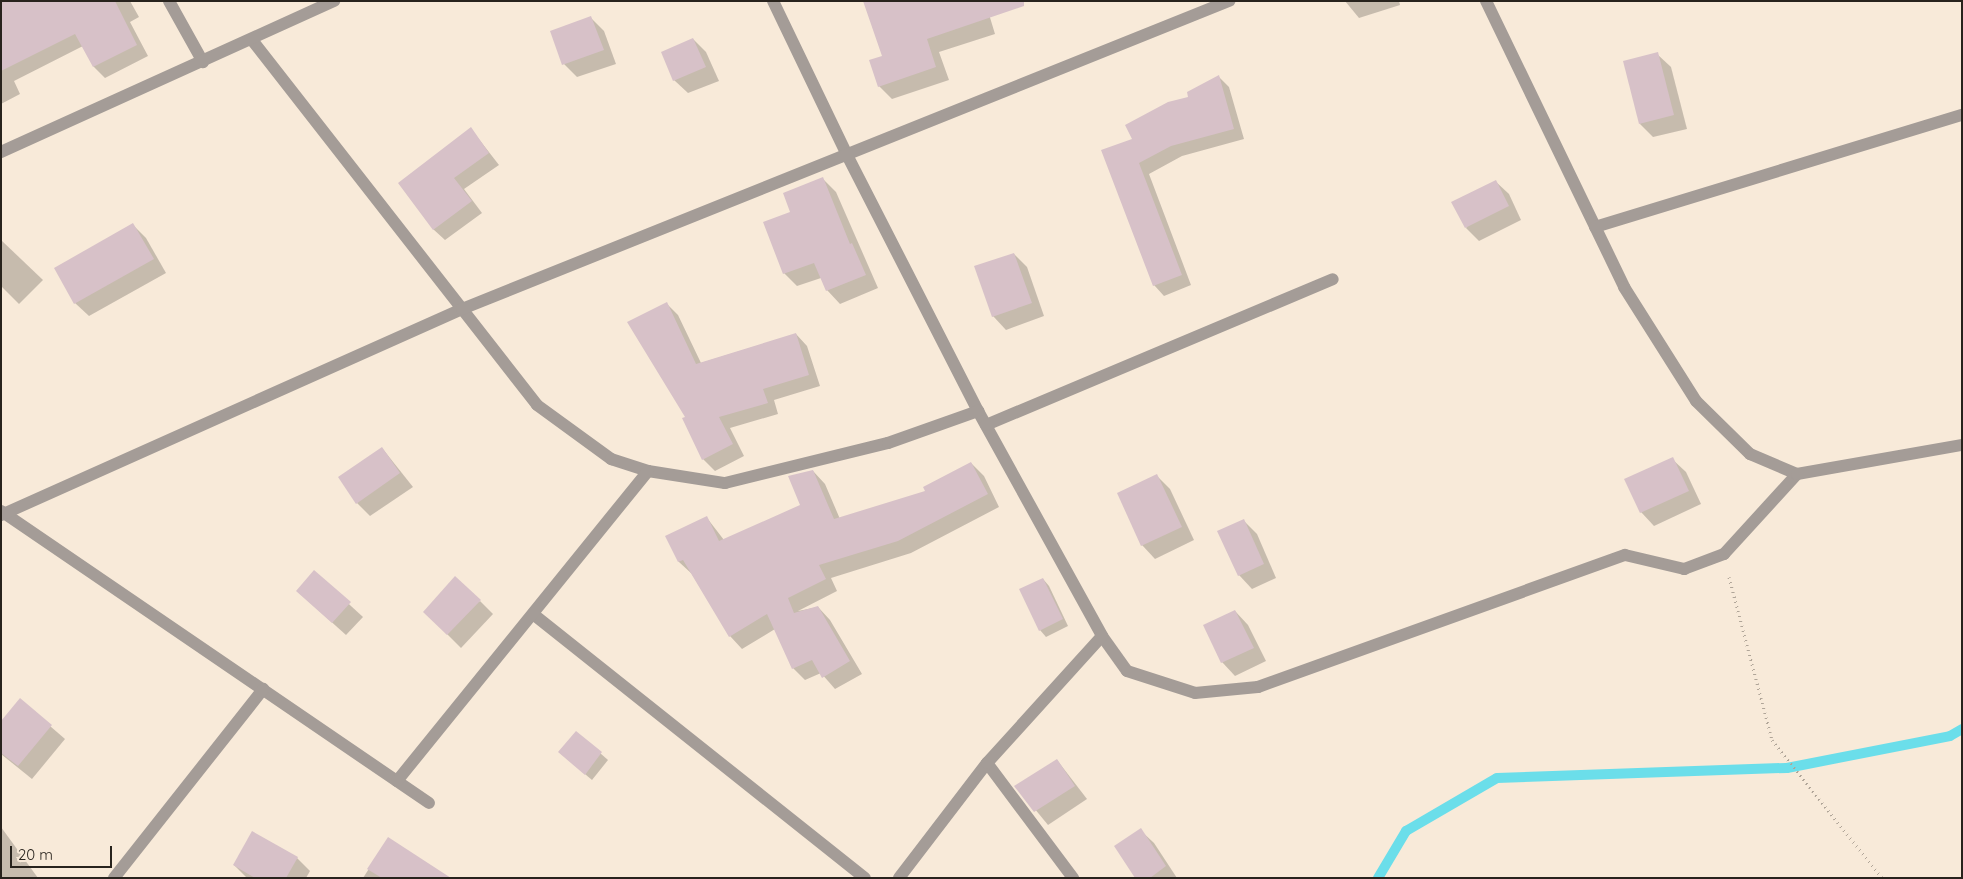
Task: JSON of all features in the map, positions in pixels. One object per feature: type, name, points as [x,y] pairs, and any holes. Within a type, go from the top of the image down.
[{"type":"street","points":[[169,1],[202,62]]},
{"type":"street","points":[[1,152],[252,40],[334,1]]},
{"type":"street","points":[[773,1],[846,153],[978,411],[1102,636],[1127,671],[1195,693],[1258,688],[1625,555],[1684,568],[1724,554],[1797,474]]},
{"type":"street","points":[[2,513],[462,309],[1228,1]]},
{"type":"street","points":[[1486,1],[1624,287],[1696,401],[1750,454],[1797,474],[1962,446]]},
{"type":"street","points":[[252,40],[537,405],[611,459],[648,470],[725,483],[888,443],[978,411]]},
{"type":"street","points":[[1595,227],[1962,115]]},
{"type":"street","points":[[986,425],[1333,279]]},
{"type":"street","points":[[397,782],[648,470]]},
{"type":"street","points":[[2,513],[429,803]]},
{"type":"street","points":[[533,614],[865,878]]},
{"type":"street","points":[[899,878],[987,763],[1102,636]]},
{"type":"street","points":[[114,878],[262,689]]},
{"type":"street","points":[[987,763],[1073,878]]},
{"type":"path","points":[[1724,554],[1772,740],[1882,878]]},
{"type":"building","points":[[1,1],[115,1],[137,45],[93,67],[75,34],[1,71]]},
{"type":"building","points":[[863,1],[1024,1],[1024,6],[927,39],[936,67],[878,87],[869,60],[882,56]]},
{"type":"building","points":[[591,16],[604,50],[562,65],[550,31]]},
{"type":"building","points":[[693,38],[706,67],[673,81],[661,52]]},
{"type":"building","points":[[1658,52],[1674,115],[1639,124],[1623,61]]},
{"type":"building","points":[[1219,75],[1234,129],[1171,146],[1139,163],[1182,275],[1153,286],[1101,150],[1132,139],[1125,125],[1168,102],[1188,97],[1187,92]]},
{"type":"building","points":[[471,127],[489,153],[454,178],[472,201],[433,230],[398,183]]},
{"type":"building","points":[[823,177],[850,244],[852,243],[866,275],[826,291],[814,263],[783,274],[763,222],[790,212],[783,193]]},
{"type":"building","points":[[1496,180],[1509,206],[1465,228],[1451,202]]},
{"type":"building","points":[[133,223],[154,259],[74,304],[54,268]]},
{"type":"building","points":[[1014,253],[1032,303],[992,317],[974,266]]},
{"type":"building","points":[[667,302],[696,364],[796,333],[809,375],[763,389],[768,403],[719,417],[733,444],[702,460],[682,418],[685,417],[627,322]]},
{"type":"building","points":[[382,447],[400,473],[356,504],[338,477]]},
{"type":"building","points":[[1673,457],[1689,491],[1640,513],[1624,479]]},
{"type":"building","points":[[971,462],[988,494],[898,541],[819,565],[826,579],[788,598],[794,613],[818,606],[850,661],[822,678],[812,660],[792,669],[767,614],[729,637],[683,560],[678,562],[665,536],[707,516],[719,541],[800,505],[788,476],[813,470],[834,519],[925,491],[923,487]]},
{"type":"building","points":[[1157,474],[1182,527],[1141,546],[1117,493]]},
{"type":"building","points":[[1244,519],[1264,564],[1238,576],[1217,531]]},
{"type":"building","points":[[314,570],[351,602],[332,623],[296,591]]},
{"type":"building","points":[[455,576],[481,600],[447,635],[423,612]]},
{"type":"building","points":[[1043,578],[1063,619],[1039,631],[1019,589]]},
{"type":"building","points":[[1235,610],[1254,648],[1221,663],[1203,625]]},
{"type":"building","points":[[20,698],[52,725],[18,766],[1,753],[1,721]]},
{"type":"building","points":[[576,731],[602,752],[585,775],[558,752]]},
{"type":"building","points":[[1057,759],[1075,786],[1034,812],[1014,786]]},
{"type":"building","points":[[1141,828],[1166,866],[1150,878],[1135,878],[1114,846]]},
{"type":"building","points":[[252,831],[298,857],[286,878],[255,878],[233,865]]},
{"type":"building","points":[[388,837],[451,878],[382,878],[367,869]]},
{"type":"waterway","points":[[1378,878],[1406,831],[1497,778],[1787,768],[1950,736],[1962,729]]}]
